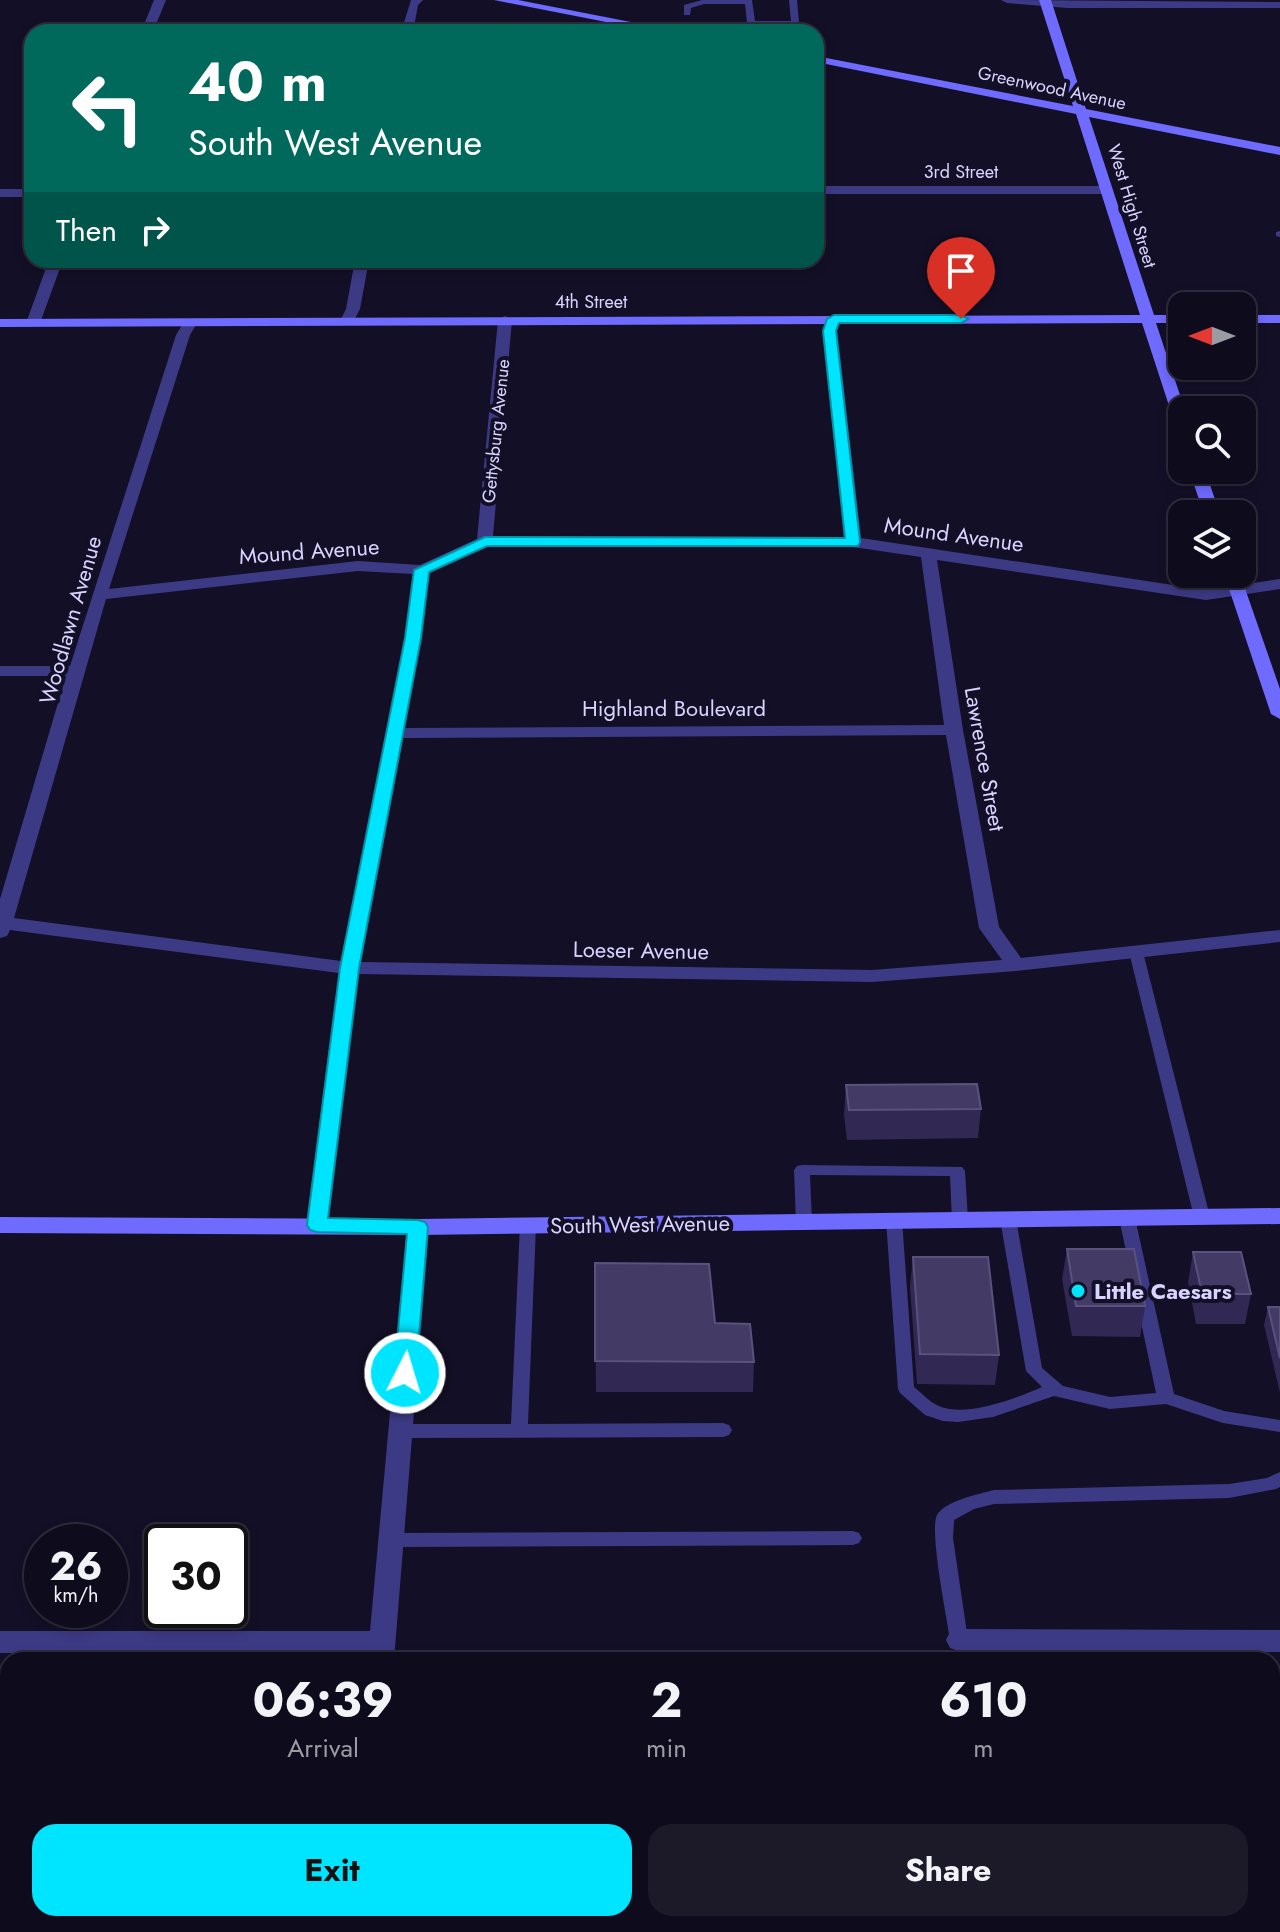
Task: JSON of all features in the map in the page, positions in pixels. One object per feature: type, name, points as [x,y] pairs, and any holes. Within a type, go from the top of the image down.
[{"type":"street","points":[[150,24],[160,0]]},
{"type":"street","points":[[409,24],[413,4],[417,0]]},
{"type":"street","points":[[1007,0],[1280,5]]},
{"type":"street","points":[[507,1],[610,24]]},
{"type":"street","name":"West High Street","points":[[1045,2],[1172,396]]},
{"type":"street","name":"Greenwood Avenue","points":[[824,61],[1280,151]]},
{"type":"street","name":"3rd Street","points":[[824,190],[1106,190]]},
{"type":"street","points":[[0,193],[24,193]]},
{"type":"street","points":[[33,323],[53,268]]},
{"type":"street","points":[[347,321],[353,309],[361,268]]},
{"type":"street","points":[[834,319],[830,331],[853,542]]},
{"type":"street","name":"4th Street","points":[[0,323],[1168,319]]},
{"type":"street","points":[[1256,319],[1280,319]]},
{"type":"street","name":"Gettysburg Avenue","points":[[485,541],[505,320]]},
{"type":"street","name":"Woodlawn Avenue","points":[[1,928],[99,595],[183,335],[190,323]]},
{"type":"street","name":"Mound Avenue","points":[[99,595],[358,566],[422,570],[485,541],[853,542],[1206,595],[1220,588]]},
{"type":"street","name":"Lawrence Street","points":[[928,551],[954,730],[989,928],[1016,965]]},
{"type":"street","points":[[317,1225],[350,968],[413,638],[422,570]]},
{"type":"street","name":"Mound Avenue","points":[[1256,582],[1280,584]]},
{"type":"street","points":[[1236,588],[1280,714]]},
{"type":"street","points":[[0,671],[78,671]]},
{"type":"street","name":"Highland Boulevard","points":[[393,733],[954,730]]},
{"type":"street","name":"Loeser Avenue","points":[[1,928],[350,968],[858,976],[1016,965],[1280,936]]},
{"type":"street","name":"South West Avenue","points":[[0,1225],[418,1227],[1280,1216]]},
{"type":"street","points":[[0,1642],[382,1651],[418,1227]]},
{"type":"street","points":[[959,1640],[1280,1641]]},
{"type":"lane","points":[[786,24],[795,23],[793,0]]},
{"type":"lane","points":[[687,13],[687,7],[696,3],[751,1],[751,24]]},
{"type":"lane","points":[[1136,952],[1202,1217]]},
{"type":"lane","points":[[804,1222],[802,1170],[957,1171],[960,1220]]},
{"type":"lane","points":[[1127,1218],[1166,1398]]},
{"type":"lane","points":[[1008,1219],[1034,1371],[1055,1389],[1110,1403],[1166,1398],[1223,1417],[1280,1426]]},
{"type":"lane","points":[[894,1220],[906,1389],[933,1412],[974,1415],[1019,1404],[1055,1389]]},
{"type":"lane","points":[[519,1431],[528,1225]]},
{"type":"lane","points":[[400,1431],[723,1430]]},
{"type":"lane","points":[[959,1640],[944,1538],[945,1517],[969,1503],[994,1497],[1229,1491],[1270,1484],[1280,1479]]},
{"type":"lane","points":[[391,1540],[853,1538]]},
{"type":"building","points":[[977,1084],[981,1109],[849,1110],[846,1085]]},
{"type":"building","points":[[1067,1249],[1134,1249],[1145,1306],[1076,1306]]},
{"type":"building","points":[[1193,1252],[1241,1252],[1251,1294],[1202,1294]]},
{"type":"building","points":[[913,1257],[988,1257],[999,1355],[920,1354]]},
{"type":"building","points":[[595,1263],[709,1264],[715,1323],[750,1324],[754,1362],[595,1361]]},
{"type":"building","points":[[1268,1307],[1280,1307],[1280,1358]]},
{"type":"place","name":"Little Caesars","points":[[1078,1291]]},
{"type":"route","points":[[405,1373],[418,1227],[317,1225],[350,968],[413,638],[422,570],[485,541],[853,542],[830,331],[834,319],[961,319]]}]
